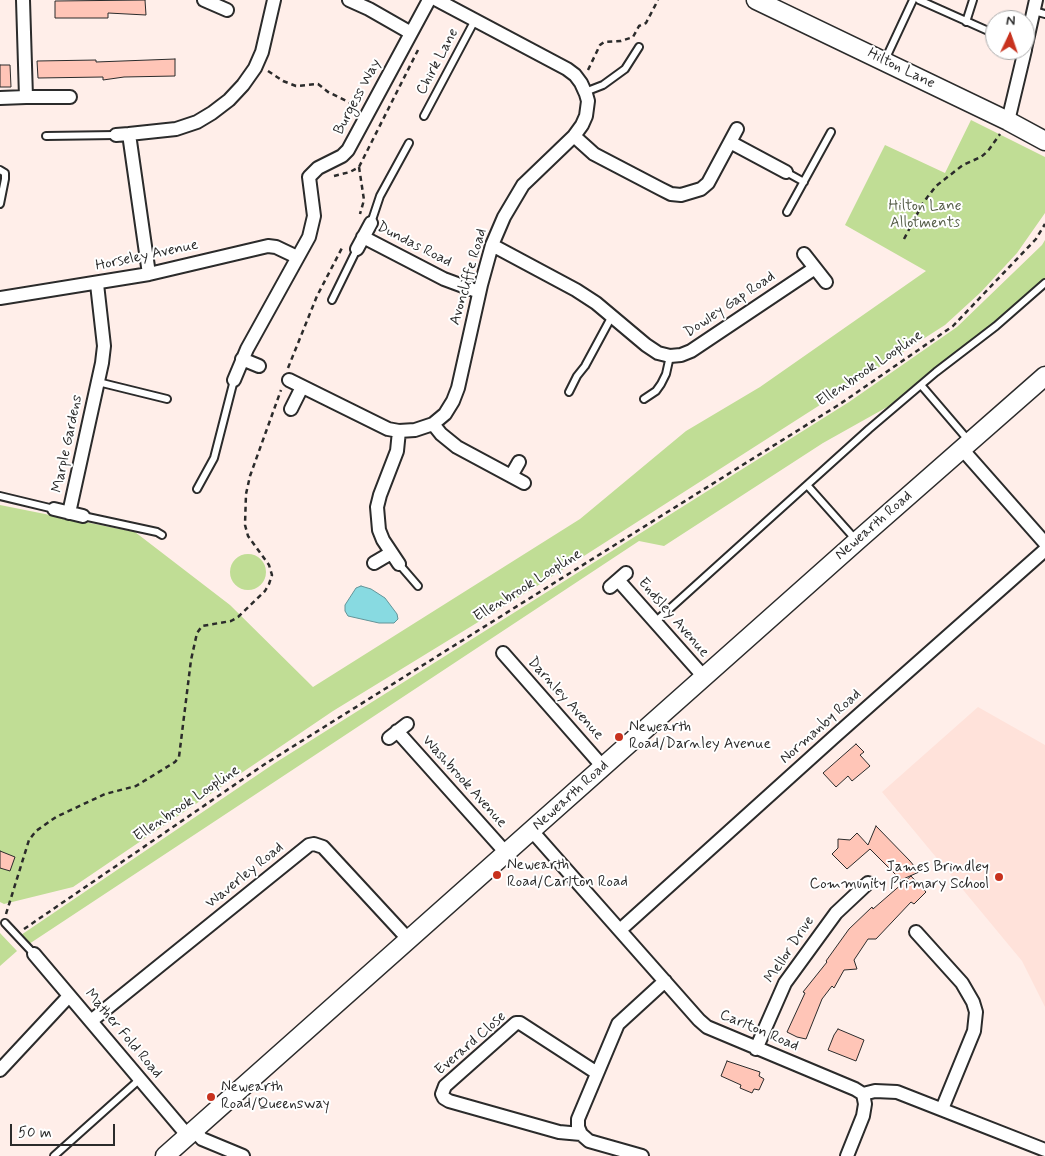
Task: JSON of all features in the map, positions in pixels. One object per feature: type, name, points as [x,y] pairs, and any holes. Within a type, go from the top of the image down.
[{"type":"main road","name":"Hilton Lane","points":[[756,0],[1008,121],[1045,141]]},
{"type":"main road","name":"Newearth Road","points":[[165,1156],[1045,376]]},
{"type":"street","points":[[23,0],[26,97]]},
{"type":"street","points":[[204,0],[227,10]]},
{"type":"street","points":[[149,274],[123,134],[176,129],[197,122],[229,100],[243,86],[255,68],[264,43],[274,0]]},
{"type":"street","points":[[349,0],[411,33]]},
{"type":"street","name":"Burgess Way","points":[[234,380],[242,359],[309,237],[314,216],[309,177],[318,168],[342,156],[348,150],[429,0]]},
{"type":"street","points":[[437,0],[567,69],[575,75],[583,88]]},
{"type":"street","points":[[1008,121],[1022,60]]},
{"type":"street","name":"Avoncliffe Road","points":[[433,424],[445,414],[458,388],[479,292],[492,245],[504,217],[523,185],[574,136],[582,125],[586,116],[588,101],[583,88]]},
{"type":"street","points":[[0,98],[70,97]]},
{"type":"street","points":[[574,136],[594,154],[661,189],[681,195],[701,189],[708,183],[737,129]]},
{"type":"street","points":[[730,142],[786,172]]},
{"type":"street","name":"Dundas Road","points":[[357,249],[371,222]]},
{"type":"street","name":"Dundas Road","points":[[363,237],[444,279],[479,292]]},
{"type":"street","points":[[492,245],[576,290],[612,316],[646,345],[658,353],[670,356]]},
{"type":"street","name":"Horseley Avenue","points":[[0,298],[97,284],[149,274],[268,246],[276,247],[297,257]]},
{"type":"street","points":[[804,254],[826,282]]},
{"type":"street","name":"Dowley Gap Road","points":[[670,356],[681,355],[691,351],[815,268]]},
{"type":"street","name":"Marple Gardens","points":[[69,513],[98,382],[104,346],[97,284]]},
{"type":"street","points":[[242,359],[259,366]]},
{"type":"street","points":[[286,379],[380,426],[399,431],[415,430],[433,424],[449,441],[524,483]]},
{"type":"street","points":[[291,409],[302,387]]},
{"type":"street","points":[[399,431],[397,451],[377,507],[379,530],[399,564]]},
{"type":"street","points":[[966,445],[1045,543]]},
{"type":"street","points":[[511,476],[519,462]]},
{"type":"street","name":"Marple Gardens","points":[[54,509],[83,516]]},
{"type":"street","name":"Normanby Road","points":[[620,930],[797,769],[1045,550]]},
{"type":"street","points":[[374,564],[391,553]]},
{"type":"street","name":"Endsley Avenue","points":[[618,580],[704,677]]},
{"type":"street","name":"Darnley Avenue","points":[[503,653],[603,767]]},
{"type":"street","name":"Washbrook Avenue","points":[[398,731],[507,854]]},
{"type":"street","name":"Carlton Road","points":[[532,831],[707,1027],[832,1079],[863,1094]]},
{"type":"street","name":"Waverley Road","points":[[91,1021],[309,846],[314,844],[323,847],[408,940]]},
{"type":"street","name":"Mellor Drive","points":[[756,1048],[784,983],[836,912],[868,883]]},
{"type":"street","points":[[916,932],[922,948],[962,983],[973,1002],[976,1012],[974,1031],[942,1109]]},
{"type":"street","name":"Mather Fold Road","points":[[34,954],[140,1079],[191,1133],[243,1156]]},
{"type":"street","points":[[581,1134],[578,1127],[578,1119],[618,1024],[665,981]]},
{"type":"street","points":[[0,1070],[69,996]]},
{"type":"street","name":"Everard Close","points":[[598,1073],[520,1023],[516,1023],[442,1090],[442,1094],[449,1101],[559,1132],[581,1134],[589,1140],[642,1156]]},
{"type":"street","points":[[847,1156],[863,1116],[865,1104],[863,1094],[875,1091],[897,1092],[1045,1150]]},
{"type":"lane","points":[[884,61],[914,0]]},
{"type":"lane","points":[[919,0],[985,30]]},
{"type":"lane","points":[[966,22],[974,0]]},
{"type":"lane","name":"Chirk Lane","points":[[424,116],[475,20]]},
{"type":"lane","points":[[583,88],[603,85],[625,69],[639,47]]},
{"type":"lane","points":[[787,212],[831,132]]},
{"type":"lane","points":[[46,136],[123,134]]},
{"type":"lane","points":[[371,222],[380,196],[409,143]]},
{"type":"lane","points":[[0,170],[5,173],[0,204]]},
{"type":"lane","points":[[786,172],[804,182]]},
{"type":"lane","name":"Dundas Road","points":[[332,300],[357,249]]},
{"type":"lane","points":[[655,622],[869,429],[920,385],[996,326],[1045,283]]},
{"type":"lane","points":[[569,392],[612,316]]},
{"type":"lane","points":[[644,399],[656,391],[661,384],[666,374],[670,356]]},
{"type":"lane","name":"Burgess Way","points":[[197,489],[214,458],[234,380]]},
{"type":"lane","name":"Marple Gardens","points":[[98,382],[168,399]]},
{"type":"lane","points":[[920,385],[966,445]]},
{"type":"lane","points":[[807,485],[857,541]]},
{"type":"lane","name":"Marple Gardens","points":[[0,496],[54,509]]},
{"type":"lane","name":"Marple Gardens","points":[[83,516],[157,532],[162,535]]},
{"type":"lane","points":[[399,564],[418,586]]},
{"type":"lane","points":[[5,923],[34,954]]},
{"type":"lane","points":[[54,1156],[140,1079]]},
{"type":"path","points":[[583,88],[600,45],[604,42],[621,41],[633,37],[639,26],[646,23],[658,0]]},
{"type":"path","points":[[357,221],[364,206],[359,167],[420,46]]},
{"type":"path","points":[[255,68],[269,71],[296,86],[318,84],[328,92],[368,112]]},
{"type":"path","points":[[904,239],[923,202],[936,186],[949,174],[981,157],[988,151],[1008,121]]},
{"type":"path","name":"Ellenbrook Loopline","points":[[16,935],[265,764],[840,404],[953,326],[1036,239],[1045,224]]},
{"type":"path","points":[[5,923],[6,913],[29,840],[36,831],[56,817],[104,794],[136,786],[180,757],[190,660],[197,632],[202,626],[230,621],[238,616],[270,584],[272,575],[270,565],[248,536],[245,524],[246,494],[250,476],[317,296],[343,246]]},
{"type":"shaded area","name":"James Brindley Community Primary School","points":[[978,707],[1045,745],[1045,1007],[1022,961],[882,792]]},
{"type":"green space","name":"Hilton Lane Allotments","points":[[971,120],[1045,157],[1045,213],[1017,253],[981,292],[945,325],[537,586],[333,711],[73,887],[4,904],[0,902],[0,505],[135,532],[230,605],[313,687],[580,519],[686,431],[760,387],[926,271],[845,225],[885,145],[945,173]]},
{"type":"green space","points":[[1045,240],[1045,280],[986,331],[889,406],[823,443],[664,546],[639,541],[29,944],[21,935],[275,763],[849,402],[957,327]]},
{"type":"green space","points":[[248,554],[255,555],[261,559],[265,565],[265,579],[261,585],[255,589],[248,590],[241,589],[235,585],[231,579],[230,572],[231,565],[235,559],[241,555]]},
{"type":"green space","points":[[0,933],[17,951],[0,966]]},
{"type":"water","points":[[361,586],[371,589],[385,598],[397,614],[398,619],[394,623],[379,623],[348,616],[345,611],[345,605],[356,588]]},
{"type":"building","points":[[145,0],[146,15],[108,13],[108,18],[55,18],[55,1]]},
{"type":"building","points":[[175,59],[175,76],[124,77],[103,80],[103,77],[38,78],[37,61],[96,60],[96,62]]},
{"type":"building","points":[[0,65],[10,65],[11,87],[0,87]]},
{"type":"building","points":[[856,744],[864,752],[860,755],[870,766],[852,781],[848,776],[836,787],[823,773]]},
{"type":"building","points":[[876,826],[919,872],[901,880],[870,849],[847,869],[832,854],[838,848],[838,839],[850,840],[857,833],[868,845]]},
{"type":"building","points":[[0,851],[15,857],[10,871],[0,868]]},
{"type":"building","points":[[911,876],[926,892],[914,904],[911,902],[876,939],[868,939],[854,960],[857,969],[844,970],[834,988],[832,986],[822,999],[806,1039],[787,1032],[805,993],[803,992],[827,962],[849,929],[872,907],[873,909]]},
{"type":"building","points":[[838,1029],[864,1040],[856,1061],[828,1050]]},
{"type":"building","points":[[727,1061],[760,1072],[759,1076],[764,1079],[759,1090],[754,1089],[752,1093],[740,1088],[741,1085],[721,1076]]},
{"type":"place","name":"Newearth Road/Darnley Avenue","points":[[619,737]]},
{"type":"place","name":"Newearth Road/Carlton Road","points":[[497,875]]},
{"type":"place","name":"James Brindley Community Primary School","points":[[999,877]]},
{"type":"place","name":"Newearth Road/Queensway","points":[[211,1097]]}]
